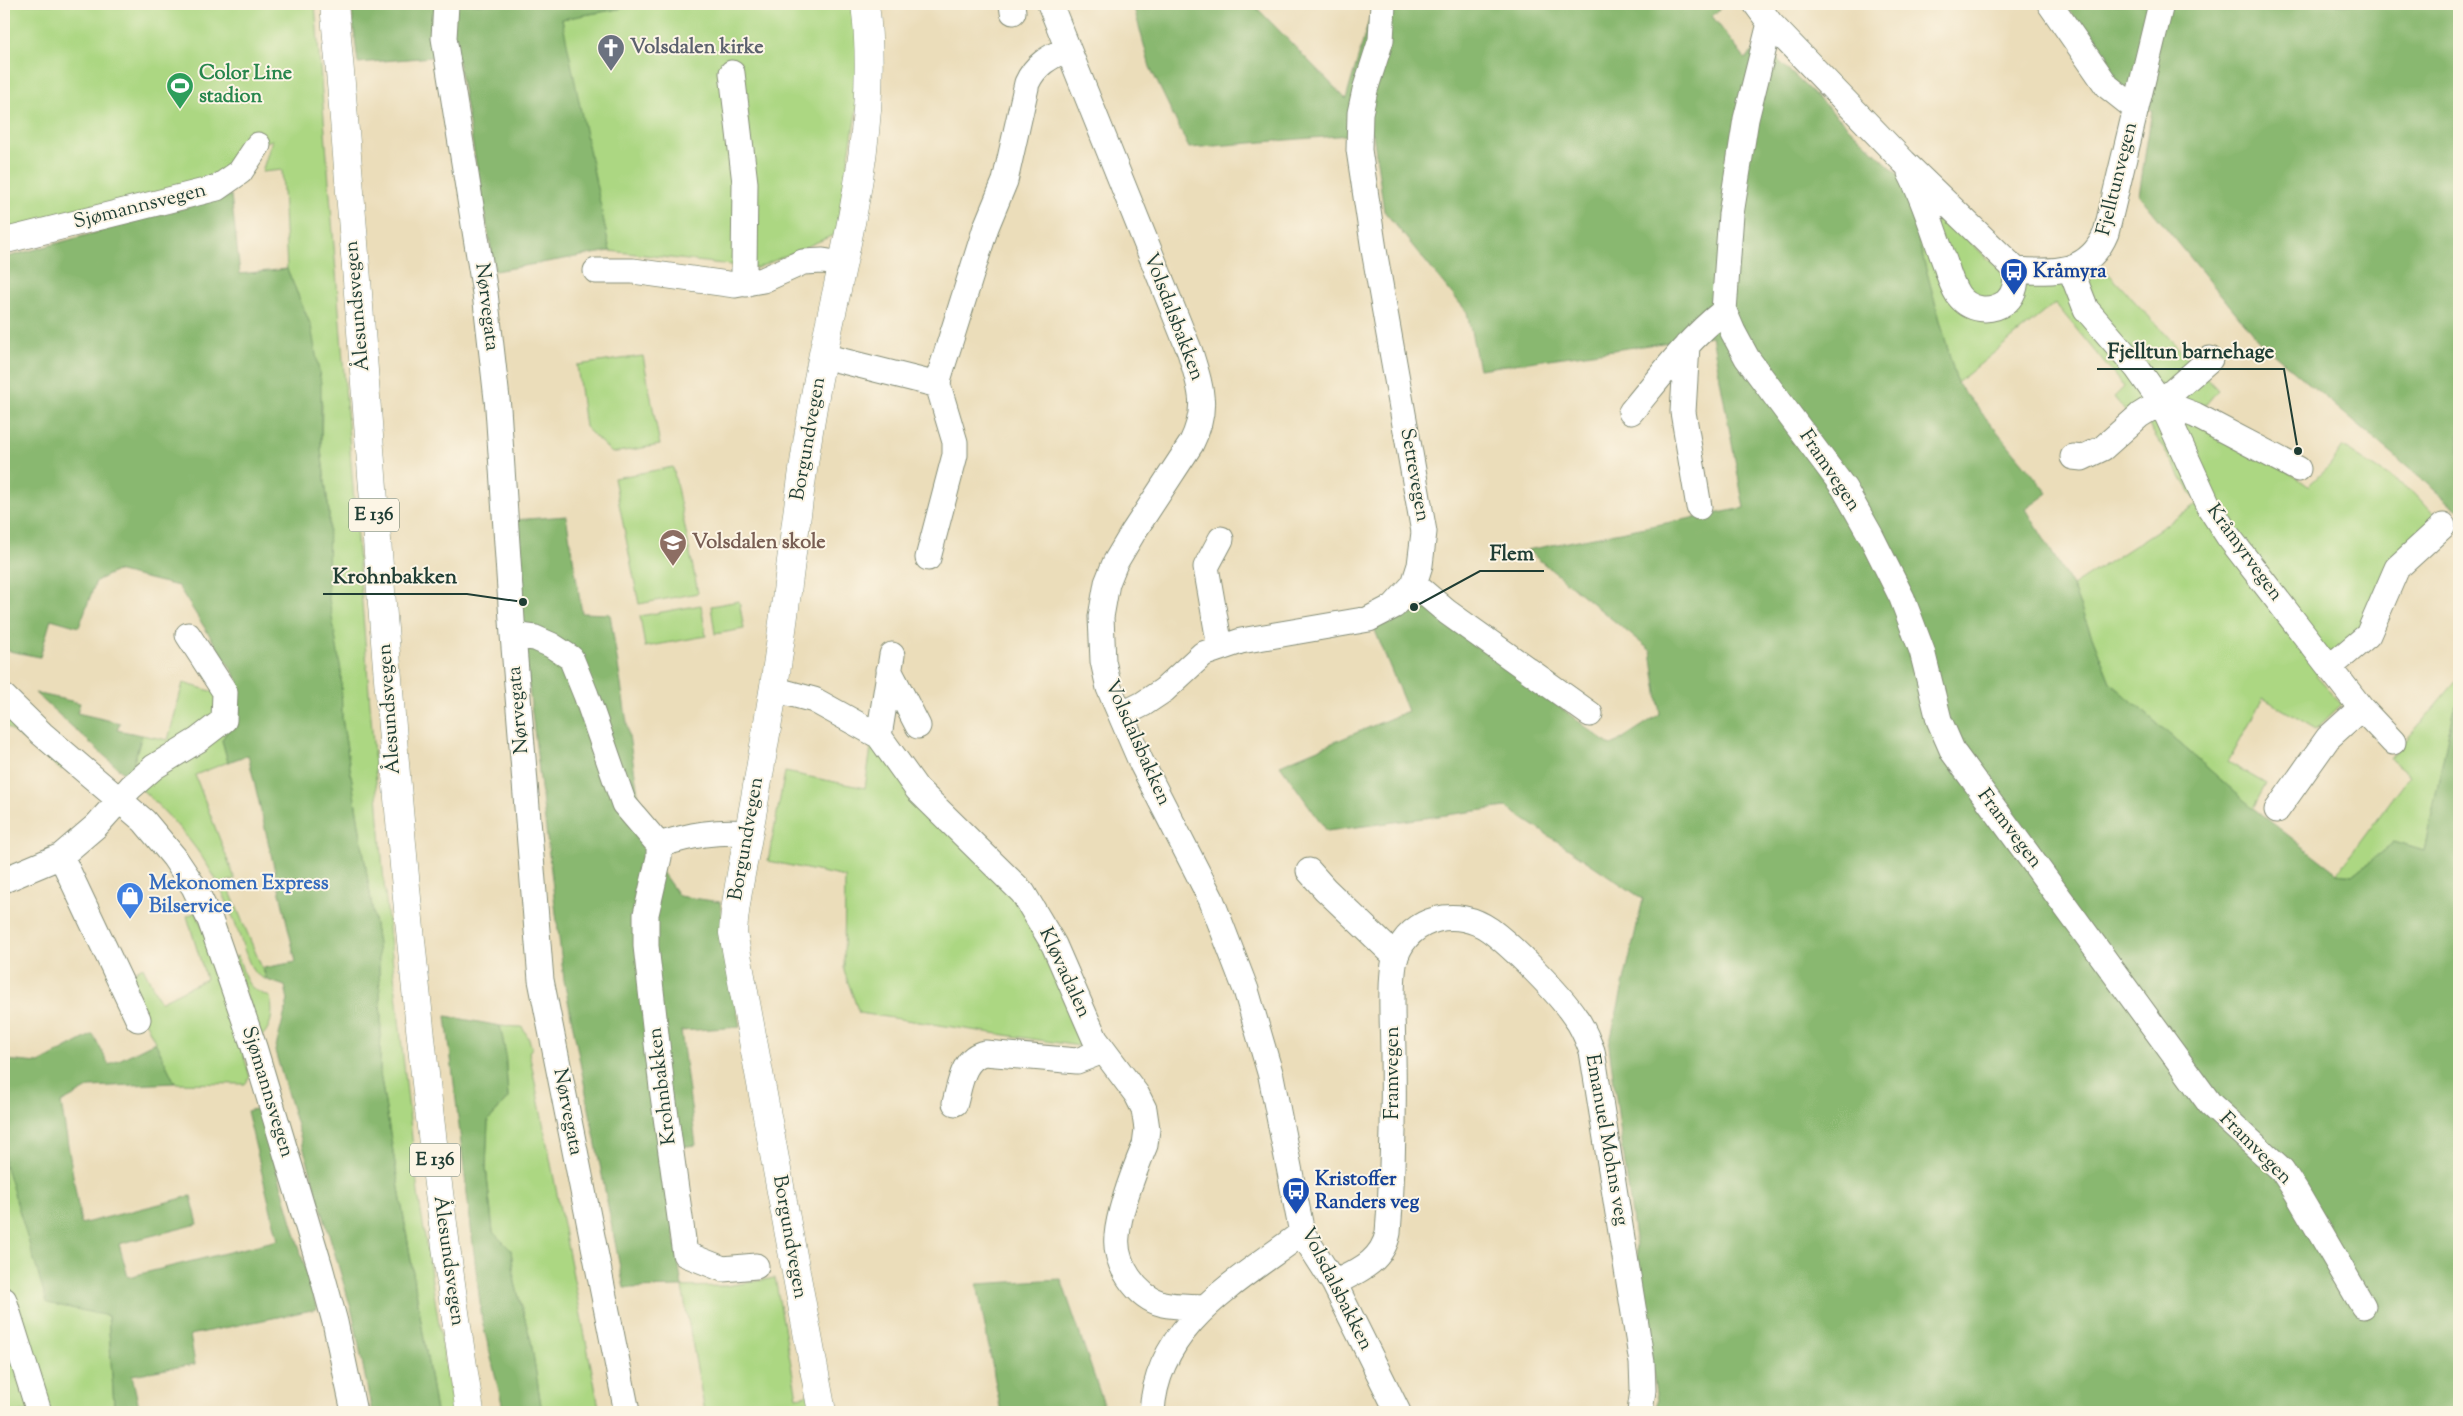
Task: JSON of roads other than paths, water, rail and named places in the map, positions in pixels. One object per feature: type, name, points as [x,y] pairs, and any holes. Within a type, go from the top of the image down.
[{"type":"main road","name":"Ålesundsvegen","points":[[334,4],[408,925],[437,1177],[470,1412]]},
{"type":"main road","name":"Borgundvegen","points":[[822,1412],[733,933],[736,892],[749,833],[774,688],[796,513],[823,356],[862,158],[868,110],[870,48],[865,4]]},
{"type":"main road","name":"E 136","points":[[453,1294],[473,1320],[488,1412]]},
{"type":"street","name":"Nørvegata","points":[[446,4],[444,38],[486,293],[497,399],[513,635],[541,980],[627,1412]]},
{"type":"street","name":"Volsdalsbakken","points":[[1050,4],[1188,347],[1203,400],[1198,429],[1191,444],[1134,531],[1115,563],[1107,583],[1101,617],[1101,641],[1109,688],[1141,762],[1211,899],[1246,990],[1271,1076],[1302,1233],[1334,1283],[1398,1412]]},
{"type":"street","name":"Setrevegen","points":[[1121,715],[1143,704],[1164,690],[1203,654],[1241,641],[1369,619],[1394,606],[1414,584],[1420,565],[1424,532],[1374,250],[1359,150],[1360,113],[1365,90],[1381,40],[1383,4]]},
{"type":"street","name":"Fjelltunvegen","points":[[2050,4],[2107,86],[2136,109]]},
{"type":"street","name":"Fjelltunvegen","points":[[2016,270],[2049,272],[2070,268],[2091,258],[2099,249],[2106,233],[2160,4]]},
{"type":"street","points":[[1763,13],[1904,162],[2016,270],[2016,286],[2005,302],[1992,308],[1983,309],[1968,304],[1958,295],[1914,180],[1904,162]]},
{"type":"street","name":"Framvegen","points":[[1763,13],[1731,214],[1724,311],[1733,332],[1747,358],[1844,488],[1871,536],[1906,607],[1922,651],[1939,720],[1953,752],[2206,1098],[2241,1135],[2282,1170],[2363,1306]]},
{"type":"street","points":[[928,558],[955,454],[954,442],[938,385],[947,348],[966,298],[984,235],[1011,160],[1027,83],[1034,69],[1049,58],[1067,49]]},
{"type":"street","points":[[732,73],[744,166],[744,270],[746,284]]},
{"type":"street","name":"Sjømannsvegen","points":[[4,241],[217,188],[240,172],[258,145]]},
{"type":"street","points":[[596,271],[633,271],[735,285],[763,280],[802,262],[823,261],[842,264]]},
{"type":"street","name":"Kråmyrvegen","points":[[2070,268],[2086,309],[2137,368],[2161,402],[2208,505],[2228,536],[2361,708],[2393,742]]},
{"type":"street","points":[[1631,412],[1687,345],[1708,323],[1724,311]]},
{"type":"street","points":[[1687,345],[1683,412],[1699,507]]},
{"type":"street","points":[[823,356],[938,385]]},
{"type":"street","points":[[2072,457],[2082,458],[2103,448],[2140,415],[2161,402],[2210,359]]},
{"type":"street","points":[[2161,402],[2194,414],[2298,469]]},
{"type":"street","points":[[2330,667],[2368,635],[2397,568],[2443,526]]},
{"type":"street","points":[[1220,647],[1206,567],[1221,539]]},
{"type":"street","points":[[1414,584],[1447,612],[1590,714]]},
{"type":"street","points":[[4,880],[61,856],[96,826],[121,801],[131,787],[154,767],[198,740],[224,720],[225,692],[188,635]]},
{"type":"street","points":[[513,635],[535,638],[551,645],[571,658],[624,804],[659,845],[704,833],[725,831],[749,833]]},
{"type":"street","points":[[879,736],[890,663],[918,726]]},
{"type":"street","name":"Kløvadalen","points":[[774,688],[814,700],[879,736],[918,789],[1023,894],[1054,945],[1095,1039],[1137,1095],[1144,1109],[1147,1129],[1145,1144],[1126,1200],[1117,1236],[1120,1259],[1137,1289],[1150,1299],[1162,1304],[1204,1307]]},
{"type":"street","name":"Sjømannsvegen","points":[[4,697],[42,734],[144,821],[174,857],[194,887],[210,920],[254,1047],[320,1267],[335,1322],[354,1412]]},
{"type":"street","points":[[2277,810],[2328,738],[2361,708]]},
{"type":"street","name":"Krohnbakken","points":[[659,845],[659,857],[646,914],[646,946],[662,1088],[685,1254],[723,1269],[756,1266]]},
{"type":"street","points":[[61,856],[138,1019]]},
{"type":"street","points":[[1309,871],[1325,889],[1396,957]]},
{"type":"street","name":"Emanuel Mohns veg","points":[[1396,957],[1412,933],[1421,925],[1448,917],[1463,917],[1474,920],[1492,932],[1530,968],[1570,1011],[1585,1035],[1596,1066],[1641,1355],[1643,1390],[1640,1412]]},
{"type":"street","name":"Framvegen","points":[[1334,1283],[1374,1260],[1386,1243],[1388,1233],[1394,1124],[1393,996],[1396,957]]},
{"type":"street","points":[[955,1103],[968,1065],[978,1054],[1077,1061],[1103,1051]]},
{"type":"street","points":[[1152,1412],[1160,1372],[1177,1337],[1204,1307],[1302,1233]]},
{"type":"street","points":[[4,1300],[39,1412]]},
{"type":"place","name":"Volsdalen kirke","points":[[611,72]]},
{"type":"place","name":"Color Line stadion","points":[[180,110]]},
{"type":"place","name":"Kråmyra","points":[[2014,296]]},
{"type":"place","name":"Fjelltun barnehage","points":[[2298,451]]},
{"type":"place","name":"Volsdalen skole","points":[[673,567]]},
{"type":"place","name":"Krohnbakken","points":[[523,602]]},
{"type":"place","name":"Flem","points":[[1414,607]]},
{"type":"place","name":"Mekonomen Express Bilservice","points":[[130,920]]},
{"type":"place","name":"Kristoffer Randers veg","points":[[1296,1215]]}]
